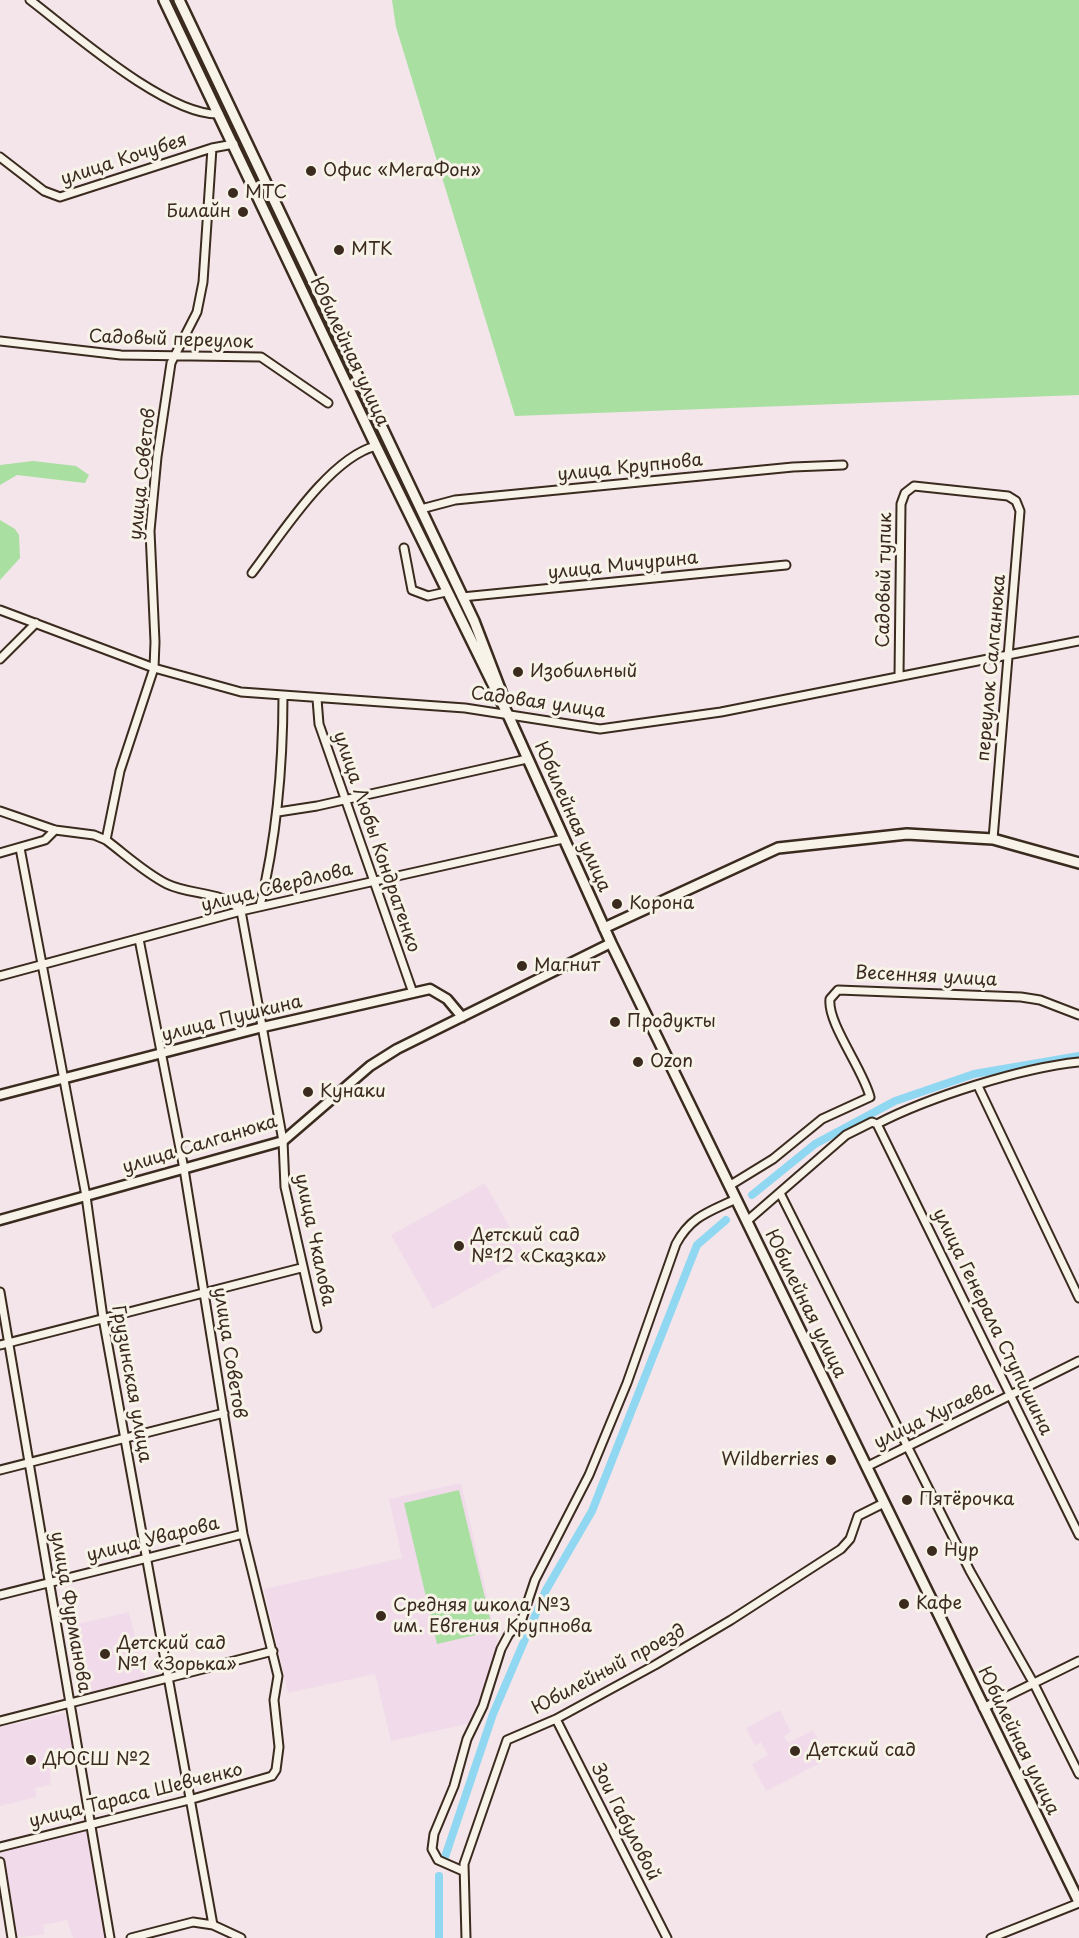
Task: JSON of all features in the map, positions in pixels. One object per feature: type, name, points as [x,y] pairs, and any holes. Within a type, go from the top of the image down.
[{"type":"main road","name":"Юбилейная улица","points":[[164,0],[375,446],[509,717]]},
{"type":"main road","name":"Юбилейная улица","points":[[179,0],[462,597],[527,759],[611,943],[1079,1903]]},
{"type":"main road","points":[[604,928],[778,848],[907,834],[993,839],[1079,863]]},
{"type":"street","points":[[30,0],[153,89],[191,110],[219,114]]},
{"type":"street","points":[[234,144],[245,140]]},
{"type":"street","name":"улица Кочубея","points":[[0,157],[44,192],[60,197],[212,148],[234,144]]},
{"type":"street","name":"улица Советов","points":[[106,840],[120,771],[154,668],[150,531],[157,456],[174,355],[197,312],[203,282],[212,148]]},
{"type":"street","name":"Садовый переулок","points":[[0,341],[121,355],[261,357],[328,403]]},
{"type":"street","points":[[330,350],[342,344]]},
{"type":"street","points":[[252,573],[338,466],[363,449],[375,446]]},
{"type":"street","name":"улица Крупнова","points":[[421,509],[455,501],[843,465]]},
{"type":"street","name":"Садовый тупик","points":[[899,676],[901,504],[904,493],[914,486],[1008,496],[1016,501]]},
{"type":"street","name":"переулок Салганюка","points":[[993,839],[1020,512],[1016,501]]},
{"type":"street","points":[[404,548],[412,590],[428,596],[446,592]]},
{"type":"street","name":"улица Мичурина","points":[[462,597],[786,565]]},
{"type":"street","name":"Садовая улица","points":[[0,610],[154,668],[241,692],[465,708],[509,717],[600,729],[721,712],[1079,641]]},
{"type":"street","points":[[0,659],[36,623]]},
{"type":"street","points":[[260,906],[278,812],[283,751],[283,695]]},
{"type":"street","name":"улица Любы Кондратенко","points":[[317,699],[319,724],[413,993]]},
{"type":"street","points":[[278,812],[344,800],[527,759]]},
{"type":"street","points":[[0,811],[56,830],[94,835],[106,840],[168,885],[183,891],[226,898],[241,910]]},
{"type":"street","points":[[0,852],[45,840],[56,830]]},
{"type":"street","name":"улица Свердлова","points":[[0,976],[44,966],[241,910],[563,838]]},
{"type":"street","name":"Грузинская улица","points":[[20,848],[86,1196],[104,1318],[213,1925]]},
{"type":"street","name":"улица Чкалова","points":[[241,910],[283,1141],[285,1187],[301,1268],[317,1328]]},
{"type":"street","name":"улица Советов","points":[[139,939],[184,1169],[243,1534],[278,1676],[274,1700],[279,1747],[276,1770]]},
{"type":"street","name":"улица Салганюка","points":[[0,1220],[283,1141],[370,1066],[462,1017],[611,943]]},
{"type":"street","name":"улица Пушкина","points":[[0,1095],[263,1027],[430,989],[439,992],[462,1017]]},
{"type":"street","name":"Весенняя улица","points":[[729,1186],[773,1159],[822,1119],[870,1097],[866,1083],[831,1013],[830,999],[838,990],[1021,997],[1040,1000],[1079,1016]]},
{"type":"street","points":[[747,1221],[846,1135],[861,1125],[872,1122],[877,1124],[905,1109],[1050,1065],[1079,1062]]},
{"type":"street","points":[[978,1086],[1079,1298]]},
{"type":"street","name":"улица Генерала Ступишина","points":[[877,1124],[1079,1535]]},
{"type":"street","points":[[780,1193],[970,1571],[1034,1683],[1079,1774]]},
{"type":"street","points":[[463,1871],[438,1860],[432,1842],[454,1786],[467,1739],[483,1706],[501,1650],[509,1635],[521,1622],[535,1580],[589,1475],[627,1383],[676,1244],[685,1227],[696,1218],[736,1199]]},
{"type":"street","points":[[0,1345],[301,1268]]},
{"type":"street","name":"улица Фурманова","points":[[0,1292],[110,1938]]},
{"type":"street","name":"улица Хугаева","points":[[866,1467],[1079,1361]]},
{"type":"street","points":[[0,1470],[224,1413]]},
{"type":"street","name":"Юбилейный проезд","points":[[466,1938],[463,1871],[507,1740],[556,1719],[731,1620],[831,1555],[850,1539],[858,1516],[884,1503]]},
{"type":"street","name":"улица Уварова","points":[[0,1595],[243,1534]]},
{"type":"street","points":[[0,1721],[273,1651]]},
{"type":"street","points":[[983,1708],[1079,1661]]},
{"type":"street","name":"Зои Габуловой","points":[[556,1719],[667,1938]]},
{"type":"street","name":"улица Тараса Шевченко","points":[[0,1847],[189,1800],[272,1776],[276,1770]]},
{"type":"street","points":[[0,1862],[12,1938]]},
{"type":"street","points":[[991,1938],[1079,1903]]},
{"type":"street","points":[[132,1938],[193,1922],[213,1925],[241,1938]]},
{"type":"shaded area","name":"Детский сад №12 «Сказка»","points":[[485,1183],[526,1257],[433,1309],[391,1235]]},
{"type":"shaded area","name":"Средняя школа №3 им. Евгения Крупнова","points":[[461,1483],[498,1644],[471,1723],[391,1741],[375,1674],[288,1693],[264,1589],[402,1558],[389,1499]]},
{"type":"shaded area","name":"Детский сад №1 «Зорька»","points":[[129,1612],[146,1681],[82,1696],[65,1627]]},
{"type":"shaded area","name":"Детский сад","points":[[780,1710],[791,1732],[784,1736],[788,1743],[813,1730],[828,1759],[766,1791],[752,1764],[768,1755],[761,1742],[755,1746],[746,1728]]},
{"type":"shaded area","name":"ДЮСШ №2","points":[[65,1713],[76,1758],[49,1762],[51,1785],[35,1788],[37,1797],[0,1806],[0,1727]]},
{"type":"shaded area","points":[[87,1829],[105,1938],[73,1938],[67,1920],[43,1925],[45,1934],[15,1938],[0,1850]]},
{"type":"green space","points":[[392,0],[1079,0],[1079,395],[515,416],[396,27]]},
{"type":"green space","points":[[33,461],[76,466],[89,475],[85,483],[17,475],[0,485],[0,465]]},
{"type":"green space","points":[[0,520],[15,529],[19,535],[20,558],[0,580]]},
{"type":"green space","points":[[459,1490],[493,1631],[437,1644],[404,1503]]},
{"type":"waterway","points":[[752,1195],[815,1144],[895,1101],[974,1074],[1079,1056]]},
{"type":"waterway","points":[[445,1857],[493,1714],[546,1590],[592,1511],[697,1245],[726,1220]]},
{"type":"waterway","points":[[439,1876],[439,1938]]},
{"type":"place","name":"Офис «МегаФон»","points":[[311,171]]},
{"type":"place","name":"МТС","points":[[233,193]]},
{"type":"place","name":"Билайн","points":[[243,212]]},
{"type":"place","name":"МТК","points":[[339,250]]},
{"type":"place","name":"Изобильный","points":[[518,672]]},
{"type":"place","name":"Корона","points":[[617,904]]},
{"type":"place","name":"Магнит","points":[[522,966]]},
{"type":"place","name":"Продукты","points":[[615,1022]]},
{"type":"place","name":"Ozon","points":[[638,1062]]},
{"type":"place","name":"Кунаки","points":[[308,1092]]},
{"type":"place","name":"Детский сад №12 «Сказка»","points":[[459,1246]]},
{"type":"place","name":"Wildberries","points":[[831,1460]]},
{"type":"place","name":"Пятёрочка","points":[[907,1500]]},
{"type":"place","name":"Нур","points":[[932,1551]]},
{"type":"place","name":"Кафе","points":[[904,1604]]},
{"type":"place","name":"Средняя школа №3 им. Евгения Крупнова","points":[[381,1616]]},
{"type":"place","name":"Детский сад №1 «Зорька»","points":[[105,1654]]},
{"type":"place","name":"Детский сад","points":[[795,1751]]},
{"type":"place","name":"ДЮСШ №2","points":[[31,1760]]}]
